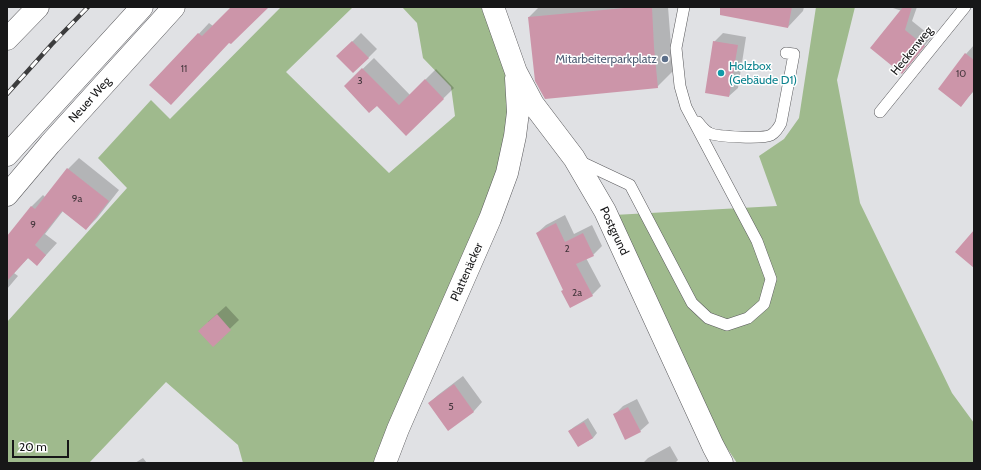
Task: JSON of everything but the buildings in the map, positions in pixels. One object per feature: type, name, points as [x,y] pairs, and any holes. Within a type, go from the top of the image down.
[{"type":"main road","points":[[7,39],[38,7]]},
{"type":"main road","name":"Neuer Weg","points":[[7,155],[142,7]]},
{"type":"main road","name":"Neuer Weg","points":[[7,195],[50,144],[174,7]]},
{"type":"main road","name":"Postgrund","points":[[493,7],[516,72],[533,104],[574,158],[605,210],[709,439],[722,463]]},
{"type":"main road","name":"Plattenäcker","points":[[385,463],[398,429],[490,219],[507,173],[515,136],[518,112],[516,72]]},
{"type":"lane","points":[[574,158],[630,185],[692,303],[708,318],[727,325],[748,318],[764,304],[771,279],[757,240],[686,107],[680,86],[676,48],[684,7]]},
{"type":"lane","name":"Heckenweg","points":[[880,112],[965,7]]},
{"type":"lane","points":[[686,107],[704,129],[710,133],[764,138],[771,135],[782,123],[781,101],[794,54],[786,53]]},
{"type":"green space","points":[[281,7],[353,7],[286,72],[389,173],[455,116],[451,87],[423,58],[417,23],[402,7],[481,7],[508,72],[508,150],[381,463],[243,463],[238,445],[166,382],[89,463],[7,463],[7,322],[127,188],[98,158],[151,100],[170,119]]},
{"type":"green space","points":[[816,7],[855,7],[837,80],[860,203],[952,393],[974,423],[974,463],[737,463],[721,439],[614,215],[777,206],[759,156],[784,139],[799,118]]},
{"type":"railway","points":[[7,94],[88,7]]},
{"type":"place","name":"Mitarbeiterparkplatz","points":[[665,59]]},
{"type":"place","name":"Holzbox (Gebäude D1)","points":[[721,73]]}]
